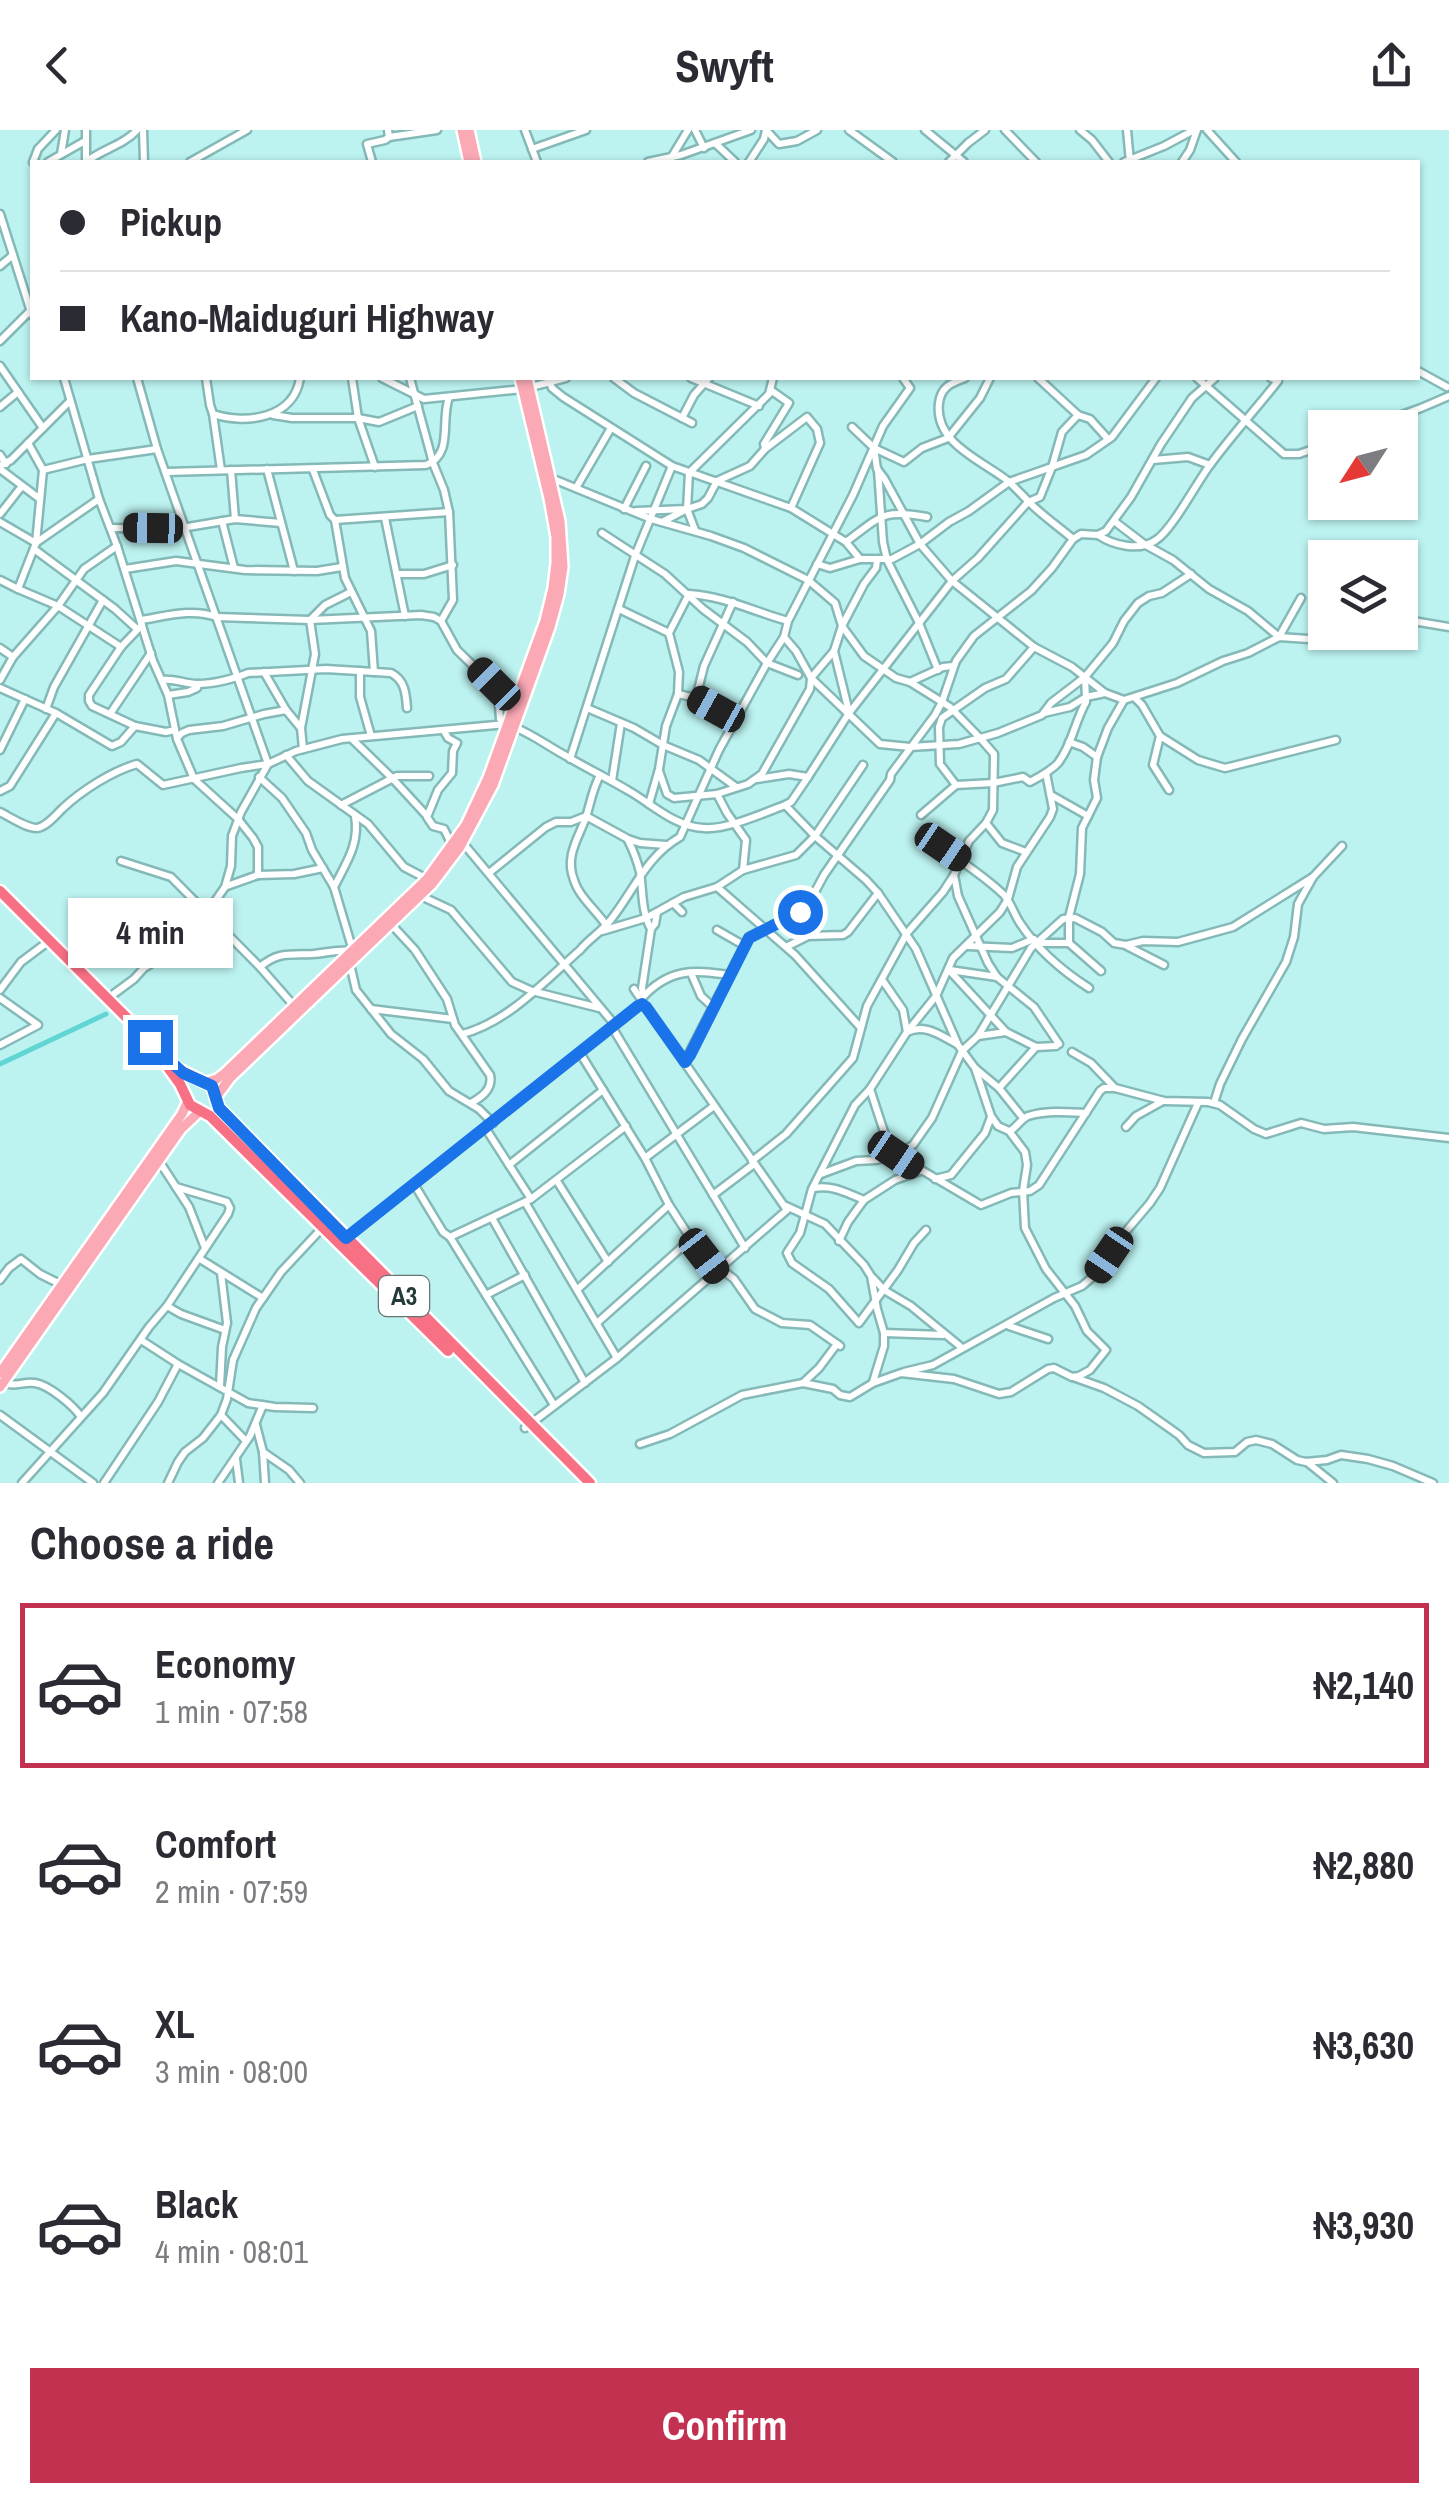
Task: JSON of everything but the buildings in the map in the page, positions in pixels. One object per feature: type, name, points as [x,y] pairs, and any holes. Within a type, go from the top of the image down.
[{"type":"highway","name":"A3","points":[[0,891],[45,944],[168,1068],[192,1108],[210,1116],[343,1240]]},
{"type":"highway","name":"A3","points":[[0,899],[178,1069],[212,1086],[219,1108],[580,1483]]},
{"type":"highway","points":[[188,1099],[190,1088],[204,1082]]},
{"type":"highway","points":[[201,1111],[212,1107],[216,1098]]},
{"type":"highway","name":"A3","points":[[528,1426],[590,1483]]},
{"type":"main road","points":[[465,130],[472,160]]},
{"type":"main road","points":[[511,726],[550,627],[559,594],[563,540],[525,383]]},
{"type":"main road","points":[[216,1098],[230,1078],[446,868],[493,786],[545,621],[556,563],[556,538],[525,383]]},
{"type":"main road","points":[[204,1082],[226,1073],[427,879],[458,844]]},
{"type":"main road","points":[[1,1381],[62,1285],[182,1114],[188,1099]]},
{"type":"main road","points":[[1,1381],[186,1123],[201,1111]]},
{"type":"street","points":[[34,160],[38,148],[56,130]]},
{"type":"street","points":[[61,154],[65,130]]},
{"type":"street","points":[[86,130],[86,160]]},
{"type":"street","points":[[88,160],[140,130],[144,160]]},
{"type":"street","points":[[194,160],[247,130]]},
{"type":"street","points":[[372,160],[368,144],[385,140],[388,134],[437,130]]},
{"type":"street","points":[[525,130],[534,158],[586,130]]},
{"type":"street","points":[[666,160],[692,130],[704,148]]},
{"type":"street","points":[[666,160],[751,130]]},
{"type":"street","points":[[766,130],[779,144],[797,141],[817,130]]},
{"type":"street","points":[[751,160],[766,130]]},
{"type":"street","points":[[850,130],[880,158]]},
{"type":"street","points":[[926,130],[952,159],[985,130]]},
{"type":"street","points":[[1005,130],[1034,160]]},
{"type":"street","points":[[1080,130],[1107,160]]},
{"type":"street","points":[[1092,140],[1100,130]]},
{"type":"street","points":[[1127,130],[1128,160]]},
{"type":"street","points":[[1132,160],[1195,130]]},
{"type":"street","points":[[1183,160],[1195,130]]},
{"type":"street","points":[[1207,130],[1234,160]]},
{"type":"street","points":[[51,160],[86,141]]},
{"type":"street","points":[[715,144],[733,160]]},
{"type":"street","points":[[0,214],[30,307]]},
{"type":"street","points":[[0,266],[13,255]]},
{"type":"street","points":[[0,340],[30,315]]},
{"type":"street","points":[[0,366],[42,428]]},
{"type":"street","points":[[1414,410],[1448,391],[1420,372]]},
{"type":"street","points":[[65,380],[140,625],[168,695],[176,734],[194,779],[238,819],[258,846],[258,874]]},
{"type":"street","points":[[138,380],[268,764]]},
{"type":"street","points":[[206,380],[221,470]]},
{"type":"street","points":[[273,415],[292,399],[300,380]]},
{"type":"street","points":[[352,380],[358,418],[375,467]]},
{"type":"street","points":[[387,380],[424,399],[548,380],[564,397],[672,466],[791,508],[846,542],[860,559]]},
{"type":"street","points":[[411,380],[450,512],[453,600],[441,621]]},
{"type":"street","points":[[617,380],[692,422]]},
{"type":"street","points":[[682,418],[707,380],[759,406]]},
{"type":"street","points":[[695,531],[687,509],[689,473],[759,406],[772,390],[773,380]]},
{"type":"street","points":[[462,1034],[483,1028],[511,1010],[565,964],[603,928],[640,874],[666,845],[680,837],[735,720],[784,637],[883,426],[910,388],[904,380]]},
{"type":"street","points":[[958,380],[944,389],[939,399],[938,422],[948,438],[1009,482],[1073,538]]},
{"type":"street","points":[[852,426],[874,448],[904,462],[922,448],[948,438],[980,398],[989,380]]},
{"type":"street","points":[[1040,380],[1078,416],[1090,419],[1108,439]]},
{"type":"street","points":[[817,564],[830,568],[860,559],[887,560],[906,553],[1009,482],[1086,455],[1108,439],[1154,380]]},
{"type":"street","points":[[1199,380],[1284,454],[1308,451]]},
{"type":"street","points":[[1098,535],[1114,521],[1192,398],[1212,380]]},
{"type":"street","points":[[685,1062],[749,938],[808,905],[824,875],[935,715],[954,666],[974,636],[1031,591],[1073,538],[1081,534],[1098,535],[1131,547],[1157,540],[1276,380]]},
{"type":"street","points":[[765,449],[764,444],[789,403],[772,390]]},
{"type":"street","points":[[0,408],[18,392]]},
{"type":"street","points":[[433,463],[444,447],[449,396]]},
{"type":"street","points":[[2,466],[70,401]]},
{"type":"street","points":[[214,414],[379,422],[418,406]]},
{"type":"street","points":[[286,710],[176,734],[135,726],[92,706],[89,695],[140,625],[190,612],[216,617],[310,620],[428,616],[441,621],[458,650],[494,684],[500,718],[661,812],[706,829],[785,805],[808,778],[882,668],[952,581],[1028,502],[1040,497],[1062,432],[1078,416]]},
{"type":"street","points":[[663,522],[705,502],[717,481],[750,466],[765,449],[807,417],[817,428],[820,443],[791,508]]},
{"type":"street","points":[[576,488],[611,428]]},
{"type":"street","points":[[18,589],[35,546],[43,470],[28,443]]},
{"type":"street","points":[[874,448],[887,560],[938,670]]},
{"type":"street","points":[[43,470],[88,458],[158,449]]},
{"type":"street","points":[[0,455],[2,466],[40,498]]},
{"type":"street","points":[[1153,460],[1188,457],[1210,465]]},
{"type":"street","points":[[166,472],[433,463]]},
{"type":"street","points":[[624,508],[646,466]]},
{"type":"street","points":[[570,759],[635,556],[672,466]]},
{"type":"street","points":[[267,469],[294,571]]},
{"type":"street","points":[[231,470],[235,519]]},
{"type":"street","points":[[312,470],[334,520],[342,567],[351,592],[370,630],[374,672]]},
{"type":"street","points":[[878,470],[920,544],[952,581],[1034,647],[1072,667],[1104,693],[1124,700],[1177,683],[1278,637],[1301,598]]},
{"type":"street","points":[[551,478],[651,519],[744,548],[808,580],[835,602],[842,626],[864,656],[954,710],[994,754],[994,810],[969,842],[943,892],[907,933],[867,1006],[853,1058],[786,1134],[713,1195]]},
{"type":"street","points":[[0,514],[22,486]]},
{"type":"street","points":[[35,546],[100,498]]},
{"type":"street","points":[[633,512],[687,509]]},
{"type":"street","points":[[334,520],[450,512]]},
{"type":"street","points":[[846,542],[882,516],[902,512],[927,517]]},
{"type":"street","points":[[385,518],[405,616]]},
{"type":"street","points":[[111,528],[185,528],[235,519],[281,523]]},
{"type":"street","points":[[222,521],[234,568]]},
{"type":"street","points":[[1114,521],[1208,589],[1248,611],[1278,637],[1308,639]]},
{"type":"street","points":[[0,522],[140,625]]},
{"type":"street","points":[[602,533],[665,574],[767,663],[798,674]]},
{"type":"street","points":[[0,680],[13,657],[58,606],[76,578],[96,558],[117,546]]},
{"type":"street","points":[[659,770],[670,797],[717,794],[748,784],[762,774],[809,690],[811,678],[834,652],[842,626],[877,560]]},
{"type":"street","points":[[124,569],[176,562],[294,571],[342,567]]},
{"type":"street","points":[[396,574],[424,574],[453,565]]},
{"type":"street","points":[[1044,713],[1051,703],[1085,678],[1114,643],[1138,602],[1162,593],[1191,574]]},
{"type":"street","points":[[0,580],[58,606],[121,647]]},
{"type":"street","points":[[310,620],[325,604],[351,592]]},
{"type":"street","points":[[689,594],[733,602],[788,622]]},
{"type":"street","points":[[649,804],[666,726],[678,694],[679,672],[669,633],[689,594]]},
{"type":"street","points":[[46,708],[103,600]]},
{"type":"street","points":[[696,698],[704,666],[733,602]]},
{"type":"street","points":[[619,608],[669,633]]},
{"type":"street","points":[[303,749],[301,728],[315,654],[310,620]]},
{"type":"street","points":[[1418,623],[1449,627]]},
{"type":"street","points":[[784,637],[811,678],[880,744],[941,747],[980,738],[1104,693]]},
{"type":"street","points":[[956,785],[940,764],[942,718],[1006,678],[1034,647]]},
{"type":"street","points":[[0,648],[13,657]]},
{"type":"street","points":[[834,652],[849,713]]},
{"type":"street","points":[[110,714],[151,653]]},
{"type":"street","points":[[910,682],[954,666]]},
{"type":"street","points":[[162,680],[198,684],[248,673],[326,669],[391,673],[398,677],[405,692],[407,708]]},
{"type":"street","points":[[360,671],[360,696],[370,736]]},
{"type":"street","points":[[264,672],[301,728]]},
{"type":"street","points":[[920,815],[956,785],[1023,777],[1030,782],[1057,764],[1086,702],[1085,678]]},
{"type":"street","points":[[168,695],[188,692],[198,684]]},
{"type":"street","points":[[0,688],[46,708],[112,746],[122,742],[135,726]]},
{"type":"street","points":[[678,694],[696,698],[735,720]]},
{"type":"street","points":[[1135,698],[1160,736],[1198,760],[1225,768],[1336,740]]},
{"type":"street","points":[[0,750],[25,700]]},
{"type":"street","points":[[1069,943],[1069,917],[1080,874],[1082,828],[1097,798],[1097,757],[1124,700]]},
{"type":"street","points":[[587,708],[700,760],[736,786]]},
{"type":"street","points":[[0,791],[10,786],[56,714]]},
{"type":"street","points":[[612,781],[622,722]]},
{"type":"street","points":[[0,812],[35,828],[41,827],[95,785],[137,764],[163,785],[268,764],[303,749],[351,738],[511,726]]},
{"type":"street","points":[[427,817],[438,790],[452,773],[457,743],[444,732]]},
{"type":"street","points":[[1160,736],[1153,765],[1169,790]]},
{"type":"street","points":[[351,738],[433,826],[444,829],[488,873],[601,1008],[745,1248]]},
{"type":"street","points":[[1070,742],[1097,757]]},
{"type":"street","points":[[286,755],[308,781],[370,826],[404,867],[427,879]]},
{"type":"street","points":[[107,998],[158,960],[207,912],[226,887],[231,866],[230,843],[238,819],[268,764]]},
{"type":"street","points":[[603,928],[618,928],[646,918],[684,896],[716,887],[743,870],[790,858],[815,836],[864,765]]},
{"type":"street","points":[[926,1230],[859,1323],[829,1290],[792,1263],[786,1253],[800,1233],[812,1188],[855,1105],[936,996],[953,958],[978,936],[1008,899],[1017,867],[1053,809],[1046,773]]},
{"type":"street","points":[[756,779],[789,774],[808,778]]},
{"type":"street","points":[[341,805],[400,775],[429,776]]},
{"type":"street","points":[[600,775],[572,849],[571,870],[578,889],[603,928]]},
{"type":"street","points":[[259,777],[299,821],[334,887],[353,951],[286,953],[260,967]]},
{"type":"street","points":[[717,794],[746,840],[743,870]]},
{"type":"street","points":[[1051,795],[1088,816]]},
{"type":"street","points":[[785,805],[878,892],[907,933],[960,1048],[974,1068],[991,1116],[1025,1152],[1025,1228],[1046,1269],[1075,1306],[1087,1331],[1106,1350],[1090,1370],[1072,1377]]},
{"type":"street","points":[[334,887],[353,850],[354,815]]},
{"type":"street","points":[[488,873],[546,827],[586,816],[628,839],[666,845]]},
{"type":"street","points":[[986,823],[1002,843],[1026,852]]},
{"type":"street","points":[[628,839],[652,929]]},
{"type":"street","points":[[942,845],[1008,899],[1036,941],[1067,974],[1089,988]]},
{"type":"street","points":[[1126,945],[1143,941],[1178,942],[1224,931],[1313,877],[1342,846]]},
{"type":"street","points":[[122,862],[169,876],[295,1007]]},
{"type":"street","points":[[226,887],[258,874],[294,874],[323,868]]},
{"type":"street","points":[[954,876],[962,906],[997,977]]},
{"type":"street","points":[[1214,1104],[1242,1039],[1286,962],[1298,904],[1313,877]]},
{"type":"street","points":[[716,887],[786,946],[862,1029]]},
{"type":"street","points":[[786,946],[808,936],[848,932],[878,892]]},
{"type":"street","points":[[421,896],[451,910],[508,979],[567,1002],[601,1008]]},
{"type":"street","points":[[674,903],[682,912]]},
{"type":"street","points":[[643,995],[657,912]]},
{"type":"street","points":[[820,1174],[856,1160],[896,1155],[913,1145],[923,1134],[960,1048],[978,1036],[1036,941],[1063,919],[1075,918],[1114,943],[1126,945],[1164,965]]},
{"type":"street","points":[[392,924],[436,982],[453,1019],[491,1079],[484,1094],[470,1103]]},
{"type":"street","points":[[718,930],[745,946]]},
{"type":"street","points":[[967,946],[1012,948],[1036,941],[1069,943],[1101,971]]},
{"type":"street","points":[[0,990],[21,962],[45,944]]},
{"type":"street","points":[[350,964],[356,990],[399,1042],[423,1059],[446,1088],[485,1113],[493,1123]]},
{"type":"street","points":[[690,974],[696,970],[730,975]]},
{"type":"street","points":[[949,970],[997,977],[1010,986],[1034,1007],[1057,1046],[1036,1048],[1006,1032],[949,970]]},
{"type":"street","points":[[634,989],[641,999],[682,972],[690,974],[713,1007]]},
{"type":"street","points":[[882,980],[903,1010],[907,1032]]},
{"type":"street","points":[[0,998],[38,1025],[0,1045]]},
{"type":"street","points":[[343,1240],[642,1004],[787,1210],[617,1358],[528,1426]]},
{"type":"street","points":[[371,1009],[453,1019]]},
{"type":"street","points":[[907,1032],[923,1028],[960,1048]]},
{"type":"street","points":[[978,1036],[1006,1032]]},
{"type":"street","points":[[999,1088],[1036,1048]]},
{"type":"street","points":[[1072,1052],[1091,1062],[1115,1088]]},
{"type":"street","points":[[580,1053],[691,1239],[719,1271],[734,1280],[755,1309],[766,1316],[782,1324],[810,1325],[838,1345],[803,1383]]},
{"type":"street","points":[[974,1068],[999,1088],[1023,1118]]},
{"type":"street","points":[[870,1089],[887,1142],[896,1155],[981,1205],[1039,1186],[1100,1091],[1106,1088],[1164,1101],[1220,1105],[1266,1134],[1301,1123],[1324,1129],[1353,1127],[1449,1138]]},
{"type":"street","points":[[509,1165],[604,1090]]},
{"type":"street","points":[[1126,1127],[1136,1116],[1164,1101]]},
{"type":"street","points":[[640,1444],[670,1434],[742,1395],[803,1383],[850,1397],[873,1383],[933,1364],[1082,1286],[1096,1274],[1150,1203],[1198,1103]]},
{"type":"street","points":[[646,1158],[714,1106]]},
{"type":"street","points":[[1009,1131],[1023,1118],[1040,1114],[1087,1113]]},
{"type":"street","points":[[934,1179],[951,1175],[985,1133],[991,1116]]},
{"type":"street","points":[[450,1237],[528,1200],[626,1126]]},
{"type":"street","points":[[985,1133],[998,1126]]},
{"type":"street","points":[[486,1129],[617,1358]]},
{"type":"street","points":[[158,1161],[188,1208],[206,1249]]},
{"type":"street","points":[[839,1241],[864,1200],[894,1180],[920,1171]]},
{"type":"street","points":[[557,1180],[608,1262]]},
{"type":"street","points":[[414,1184],[554,1405]]},
{"type":"street","points":[[22,1483],[104,1393],[217,1234],[230,1208],[227,1202],[176,1187]]},
{"type":"street","points":[[812,1188],[841,1188],[864,1200]]},
{"type":"street","points":[[578,1290],[670,1205]]},
{"type":"street","points":[[785,1205],[825,1224],[884,1290],[962,1348]]},
{"type":"street","points":[[492,1218],[585,1382]]},
{"type":"street","points":[[168,1483],[178,1462],[221,1415],[234,1360],[263,1298],[281,1272],[324,1226]]},
{"type":"street","points":[[597,1323],[691,1239]]},
{"type":"street","points":[[200,1258],[263,1298]]},
{"type":"street","points":[[0,1280],[21,1260],[62,1285]]},
{"type":"street","points":[[220,1386],[227,1313],[222,1273]]},
{"type":"street","points":[[486,1296],[525,1275]]},
{"type":"street","points":[[871,1276],[884,1333],[873,1383]]},
{"type":"street","points":[[167,1306],[225,1330]]},
{"type":"street","points":[[1008,1326],[1048,1339]]},
{"type":"street","points":[[884,1333],[946,1336]]},
{"type":"street","points":[[141,1340],[248,1403],[313,1408]]},
{"type":"street","points":[[104,1483],[158,1402],[178,1364]]},
{"type":"street","points":[[901,1373],[954,1380],[998,1394],[1011,1392],[1048,1369],[1056,1369],[1138,1406],[1204,1453],[1235,1452],[1256,1440],[1306,1462],[1342,1454],[1394,1466],[1433,1483]]},
{"type":"street","points":[[1,1381],[11,1386],[35,1383],[75,1408],[81,1418]]},
{"type":"street","points":[[218,1483],[236,1458],[263,1405]]},
{"type":"street","points":[[0,1415],[93,1483]]},
{"type":"street","points":[[221,1415],[246,1440]]},
{"type":"street","points":[[255,1424],[263,1452],[265,1483]]},
{"type":"street","points":[[263,1452],[300,1483]]},
{"type":"street","points":[[236,1458],[239,1483]]},
{"type":"street","points":[[1306,1462],[1332,1483]]},
{"type":"street","points":[[283,1483],[289,1470]]},
{"type":"waterway","points":[[0,1064],[106,1014]]},
{"type":"route","points":[[150,1042],[183,1073],[212,1086],[219,1108],[346,1238],[638,1006],[646,1007],[685,1062],[749,938],[800,912]]}]
